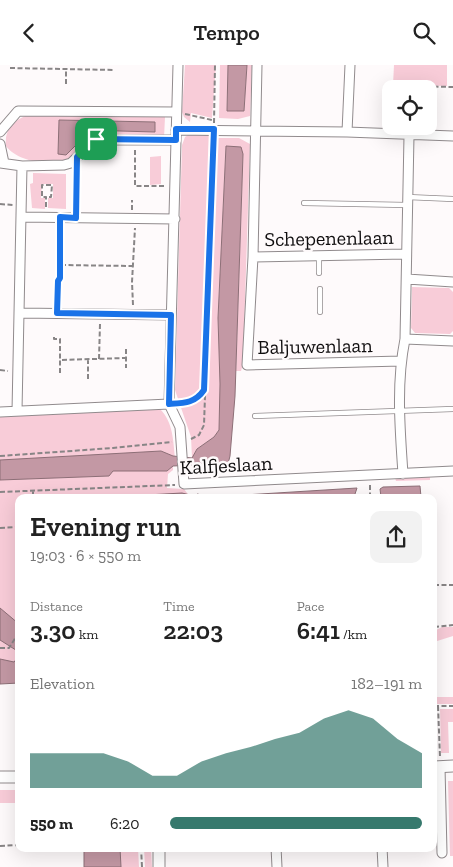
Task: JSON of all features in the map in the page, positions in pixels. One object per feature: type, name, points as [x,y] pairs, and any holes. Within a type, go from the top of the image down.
[{"type":"street","points":[[178,65],[169,404],[180,427],[184,485]]},
{"type":"street","points":[[254,257],[257,65]]},
{"type":"street","points":[[348,132],[350,65]]},
{"type":"street","points":[[0,132],[18,111],[176,112]]},
{"type":"street","points":[[176,129],[215,127],[409,136],[453,136]]},
{"type":"street","points":[[403,474],[399,411],[401,361],[405,339],[407,279],[405,255],[409,136]]},
{"type":"street","points":[[0,144],[2,163],[22,166],[64,165],[71,163],[96,139],[176,140]]},
{"type":"street","points":[[17,411],[22,166]]},
{"type":"street","points":[[21,217],[175,219]]},
{"type":"street","name":"Schepenenlaan","points":[[254,257],[405,255]]},
{"type":"street","name":"Baljuwenlaan","points":[[254,257],[248,365],[401,361]]},
{"type":"street","points":[[407,279],[453,282]]},
{"type":"street","points":[[20,313],[171,315]]},
{"type":"street","points":[[405,339],[453,341]]},
{"type":"street","points":[[0,412],[169,404]]},
{"type":"street","name":"Kalfjeslaan","points":[[184,485],[453,471]]},
{"type":"street","points":[[442,853],[437,767],[453,766]]},
{"type":"street","points":[[0,777],[15,777]]},
{"type":"street","points":[[159,852],[159,867]]},
{"type":"street","points":[[276,852],[277,867]]},
{"type":"street","points":[[382,852],[383,867]]},
{"type":"lane","points":[[304,203],[453,199]]},
{"type":"lane","points":[[319,256],[319,273]]},
{"type":"lane","points":[[320,289],[320,312]]},
{"type":"lane","points":[[255,416],[453,409]]},
{"type":"path","points":[[0,456],[181,442],[199,435],[204,425],[215,127],[215,65]]},
{"type":"path","points":[[10,69],[114,70]]},
{"type":"path","points":[[66,69],[66,83]]},
{"type":"path","points":[[437,87],[453,87]]},
{"type":"path","points":[[176,112],[215,127]]},
{"type":"path","points":[[135,140],[135,186],[176,186]]},
{"type":"path","points":[[76,218],[77,157]]},
{"type":"path","points":[[42,185],[52,185],[51,197],[46,197],[42,197],[42,185]]},
{"type":"path","points":[[46,197],[46,217]]},
{"type":"path","points":[[0,204],[21,205]]},
{"type":"path","points":[[57,313],[58,281],[61,265],[60,217]]},
{"type":"path","points":[[133,315],[132,266],[135,218]]},
{"type":"path","points":[[61,265],[132,266]]},
{"type":"path","points":[[99,359],[100,314]]},
{"type":"path","points":[[54,337],[54,339],[60,339],[60,373]]},
{"type":"path","points":[[126,349],[126,368]]},
{"type":"path","points":[[60,360],[126,358]]},
{"type":"path","points":[[88,359],[88,379]]},
{"type":"path","points":[[169,404],[186,403],[197,399],[204,390]]},
{"type":"path","points":[[369,476],[370,494]]},
{"type":"path","name":"Kalfjeslaan","points":[[0,492],[184,485]]},
{"type":"path","points":[[0,528],[15,527]]},
{"type":"path","points":[[437,585],[453,585]]},
{"type":"path","points":[[437,627],[453,625]]},
{"type":"path","points":[[0,648],[9,648],[15,639]]},
{"type":"path","points":[[437,767],[438,706],[453,706]]},
{"type":"path","points":[[0,846],[15,845]]},
{"type":"path","points":[[141,852],[142,867]]},
{"type":"shaded area","points":[[185,65],[216,65],[212,118],[191,113],[190,122],[184,117],[182,112]]},
{"type":"shaded area","points":[[220,65],[228,65],[227,111],[244,111],[247,65],[252,65],[250,116],[238,119],[219,118]]},
{"type":"shaded area","points":[[228,65],[247,65],[244,111],[227,111]]},
{"type":"shaded area","points":[[394,65],[447,65],[447,86],[437,86],[437,80],[393,80]]},
{"type":"shaded area","points":[[28,115],[165,117],[164,138],[103,135],[91,140],[67,160],[48,163],[38,162],[19,156],[6,146],[8,130],[18,120]],"holes":[[[59,120],[154,122],[155,131],[85,130],[58,154]]]},
{"type":"shaded area","points":[[59,120],[155,122],[155,132],[85,130],[82,139],[66,155],[58,154]]},
{"type":"shaded area","points":[[191,133],[211,133],[216,138],[239,138],[250,144],[243,364],[241,371],[236,371],[243,154],[226,147],[218,318],[219,430],[214,437],[197,449],[192,458],[191,437],[175,390],[182,145],[185,137]]},
{"type":"shaded area","points":[[226,146],[241,147],[243,154],[235,396],[230,456],[227,468],[198,470],[194,465],[173,466],[167,471],[113,471],[109,476],[0,480],[0,460],[161,451],[173,456],[192,458],[197,449],[214,437],[219,430],[218,318]]},
{"type":"shaded area","points":[[161,156],[161,184],[150,185],[150,157]]},
{"type":"shaded area","points":[[33,173],[66,174],[66,209],[48,208],[48,198],[53,198],[53,184],[42,184],[41,198],[45,198],[45,209],[32,208],[30,184],[33,183]]},
{"type":"shaded area","points":[[412,287],[449,288],[453,292],[453,331],[450,334],[415,333],[411,328]]},
{"type":"shaded area","points":[[157,406],[169,423],[173,436],[175,458],[0,463],[0,414]]},
{"type":"shaded area","points":[[173,466],[173,470],[168,474],[167,488],[184,489],[188,494],[15,494],[15,665],[0,663],[0,475]]},
{"type":"shaded area","points":[[430,476],[430,480],[396,481],[395,478]]},
{"type":"shaded area","points":[[420,486],[421,494],[381,494],[380,489],[383,487]]},
{"type":"shaded area","points":[[357,488],[355,494],[260,494]]},
{"type":"shaded area","points":[[0,608],[15,621],[15,649],[0,640]]},
{"type":"shaded area","points":[[442,627],[453,627],[453,636],[437,641],[437,630]]},
{"type":"shaded area","points":[[0,659],[15,661],[15,683],[0,684]]},
{"type":"shaded area","points":[[437,697],[453,697],[453,704],[437,704]]},
{"type":"shaded area","points":[[440,709],[453,709],[453,722],[448,722],[449,753],[441,753]]},
{"type":"shaded area","points":[[448,781],[453,781],[453,856],[450,856]]},
{"type":"shaded area","points":[[0,790],[15,790],[15,803],[0,803]]},
{"type":"shaded area","points":[[84,852],[120,852],[121,867],[84,867]]},
{"type":"shaded area","points":[[120,852],[138,852],[139,867],[121,867]]},
{"type":"shaded area","points":[[144,852],[151,852],[152,867],[145,867]]},
{"type":"route","points":[[176,129],[214,129],[204,390],[197,399],[186,403],[169,404],[171,315],[57,313],[62,247],[60,245],[60,217],[76,218],[77,157],[96,139],[176,140],[176,129]]}]
